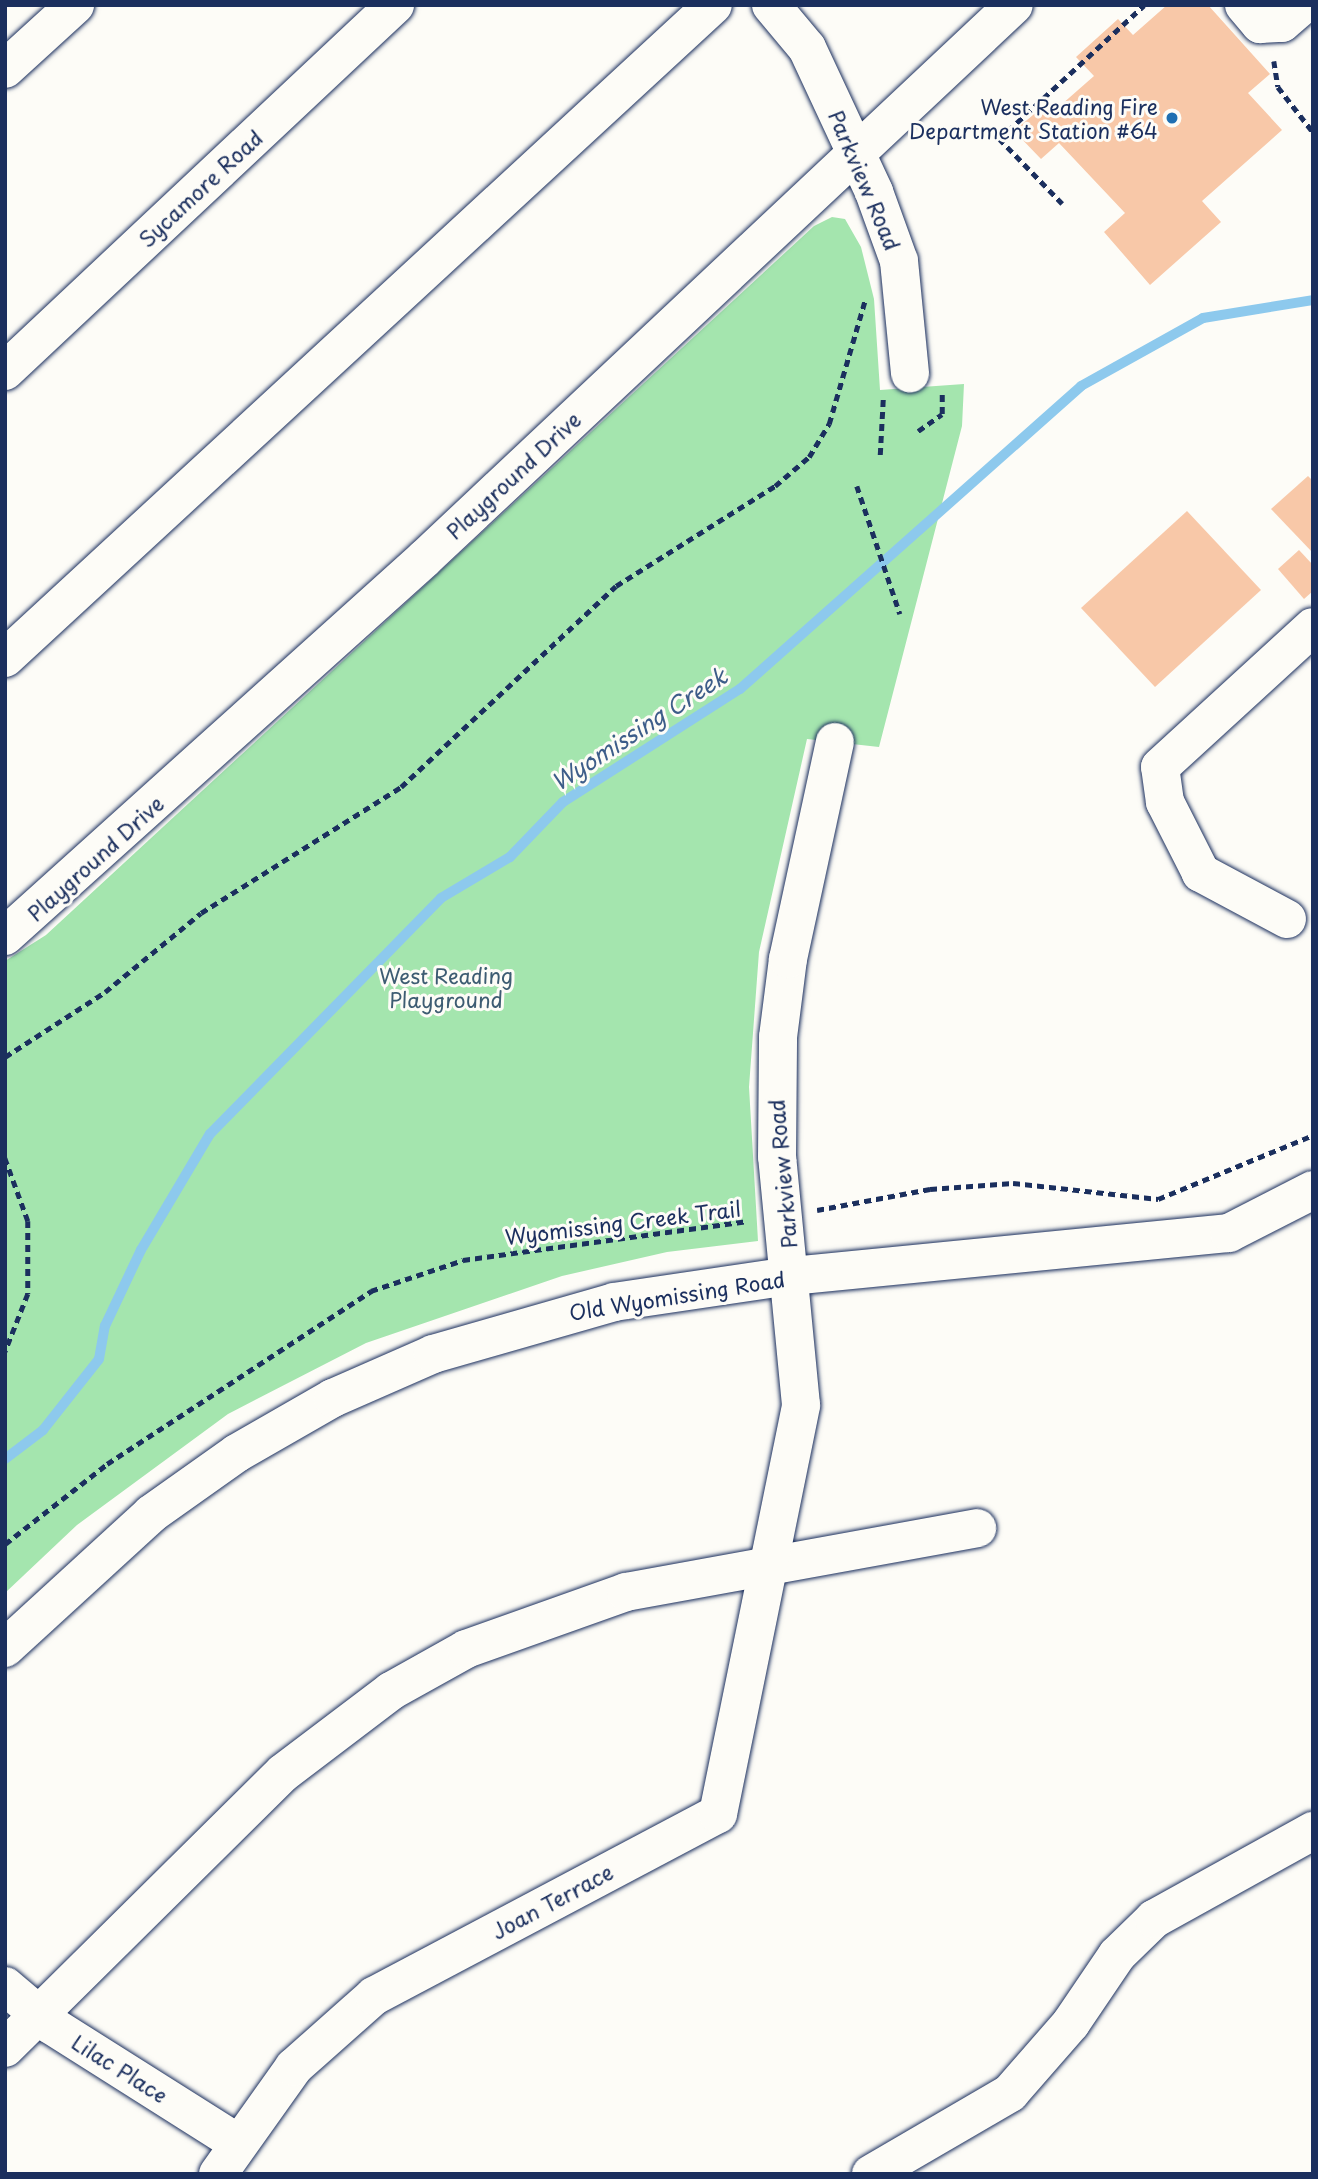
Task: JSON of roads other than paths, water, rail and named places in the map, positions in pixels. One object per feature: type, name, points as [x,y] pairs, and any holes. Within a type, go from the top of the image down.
[{"type":"street","points":[[5,69],[75,5]]},
{"type":"street","name":"Sycamore Road","points":[[5,371],[395,5]]},
{"type":"street","points":[[5,658],[713,5]]},
{"type":"street","name":"Parkview Road","points":[[771,5],[807,48],[857,154],[899,261],[912,386]]},
{"type":"street","name":"Playground Drive","points":[[5,936],[424,559],[1014,5]]},
{"type":"street","points":[[1244,5],[1260,24],[1292,14]]},
{"type":"street","points":[[1287,919],[1200,873],[1165,802],[1160,767],[1313,627]]},
{"type":"street","name":"Parkview Road","points":[[769,1566],[801,1405],[791,1276],[777,1157],[778,1037],[788,959],[835,743]]},
{"type":"street","name":"Old Wyomissing Road","points":[[5,1648],[150,1514],[237,1452],[333,1398],[433,1354],[561,1314],[791,1276],[1229,1233],[1313,1190]]},
{"type":"street","points":[[5,2048],[283,1773],[391,1691],[542,1617],[626,1592],[977,1528]]},
{"type":"street","name":"Joan Terrace","points":[[228,2159],[294,2067],[374,1996],[718,1814],[769,1566]]},
{"type":"street","points":[[871,2174],[1010,2093],[1071,2023],[1117,1955],[1154,1919],[1313,1831]]},
{"type":"street","name":"Lilac Place","points":[[5,1986],[228,2159]]},
{"type":"waterway","name":"Wyomissing Creek","points":[[5,1459],[43,1430],[99,1359],[105,1326],[141,1250],[210,1134],[441,898],[510,857],[563,802],[740,689],[1081,386],[1203,318],[1313,300]]},
{"type":"place","name":"West Reading Fire Department Station #64","points":[[1172,118]]},
{"type":"park label","name":"West Reading Playground","points":[[446,987]]}]
